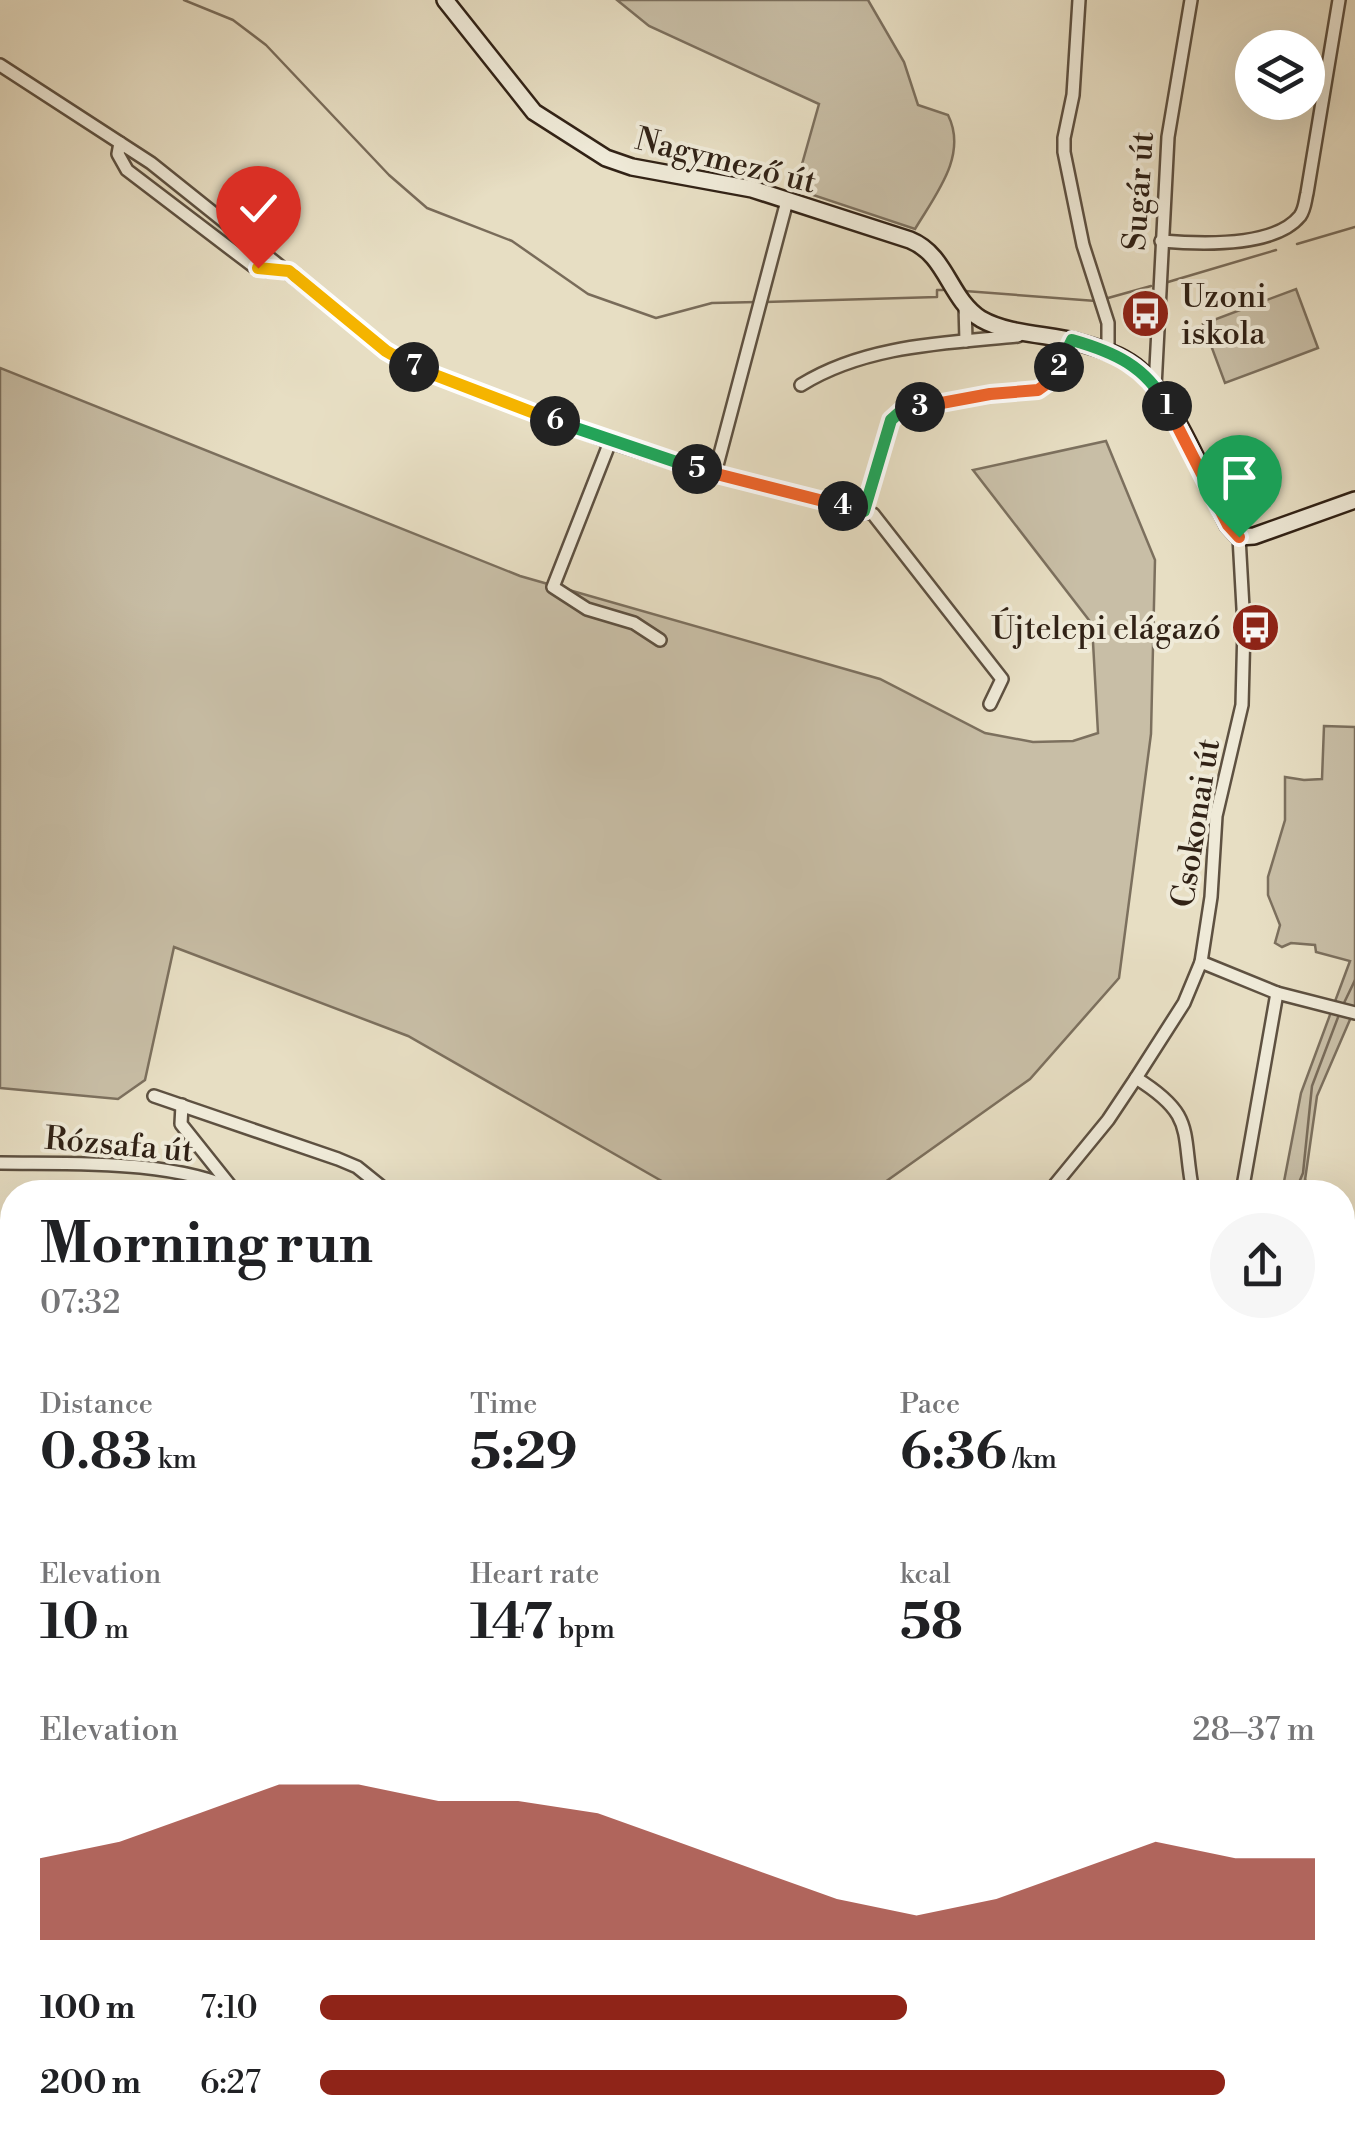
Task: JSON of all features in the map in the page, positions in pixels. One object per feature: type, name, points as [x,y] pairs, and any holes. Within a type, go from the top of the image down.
[{"type":"main road","name":"Nagymező út","points":[[445,0],[525,102],[581,145],[632,167],[715,182],[787,201],[927,248],[966,305]]},
{"type":"main road","points":[[966,305],[988,322],[1108,350],[1136,366],[1155,388],[1228,525],[1239,537],[1254,536],[1355,500]]},
{"type":"street","points":[[1078,0],[1073,95],[1064,152],[1083,245],[1108,323],[1108,350]]},
{"type":"street","name":"Sugár út","points":[[1155,388],[1168,137],[1190,0]]},
{"type":"street","points":[[1161,241],[1232,244],[1288,226],[1300,215],[1339,0]]},
{"type":"street","points":[[0,65],[152,162],[386,351],[408,364],[610,442],[715,474],[873,514],[1002,678],[990,704]]},
{"type":"street","points":[[120,144],[118,154],[127,170],[253,266],[268,272],[289,271]]},
{"type":"street","points":[[715,474],[787,201]]},
{"type":"street","points":[[966,305],[966,341]]},
{"type":"street","points":[[801,385],[856,360],[966,341],[1038,334]]},
{"type":"street","points":[[864,511],[889,424],[897,413],[990,394],[1038,390],[1055,375],[1072,340]]},
{"type":"street","points":[[610,442],[553,586],[587,609],[634,623],[660,640]]},
{"type":"street","name":"Csokonai út","points":[[1059,1180],[1108,1120],[1136,1078],[1184,1003],[1201,962],[1211,897],[1216,816],[1244,684],[1239,537]]},
{"type":"street","points":[[1201,962],[1277,993],[1345,1012]]},
{"type":"street","points":[[1244,1180],[1277,993]]},
{"type":"street","points":[[1136,1078],[1180,1115],[1192,1180]]},
{"type":"street","name":"Rózsafa út","points":[[154,1096],[338,1159],[358,1167],[374,1180]]},
{"type":"street","name":"Rózsafa út","points":[[182,1105],[182,1124],[229,1180]]},
{"type":"street","name":"Rózsafa út","points":[[0,1162],[178,1172],[204,1180]]},
{"type":"shaded area","points":[[617,0],[868,0],[904,62],[918,105],[948,115],[953,130],[954,145],[947,174],[915,229],[795,189],[819,104],[649,26]]},
{"type":"shaded area","points":[[1296,289],[1318,348],[1225,383],[1203,324]]},
{"type":"shaded area","points":[[0,368],[520,576],[880,679],[985,733],[1033,742],[1073,741],[1098,733],[1092,624],[973,470],[1106,441],[1155,560],[1151,734],[1119,978],[1030,1079],[888,1180],[660,1180],[408,1036],[174,947],[145,1080],[118,1099],[0,1088]]},
{"type":"shaded area","points":[[1324,726],[1355,727],[1355,1008],[1317,1096],[1305,1180],[1284,1180],[1301,1093],[1350,961],[1316,952],[1315,945],[1291,943],[1282,947],[1275,943],[1280,925],[1268,895],[1268,877],[1285,820],[1285,777],[1322,779]]},
{"type":"waterway","points":[[184,0],[233,20],[266,45],[389,175],[427,208],[512,241],[588,294],[656,318],[712,303],[757,302]]},
{"type":"waterway","points":[[1297,244],[1355,227]]},
{"type":"waterway","points":[[1168,282],[1276,250]]},
{"type":"waterway","points":[[1108,298],[1151,286]]},
{"type":"waterway","points":[[765,302],[937,297],[937,290],[943,290]]},
{"type":"waterway","points":[[965,291],[1096,301]]},
{"type":"waterway","points":[[1343,1005],[1355,980]]},
{"type":"waterway","points":[[1300,1180],[1312,1086],[1340,1012]]},
{"type":"place","name":"Uzoni iskola","points":[[1146,314]]},
{"type":"place","name":"Újtelepi elágazó","points":[[1256,628]]},
{"type":"route","points":[[258,268],[268,272],[289,271],[386,351],[441,378],[684,466],[864,511],[889,424],[897,413],[990,394],[1038,390],[1055,375],[1072,340],[1108,350],[1149,378],[1228,525],[1239,537]]}]
